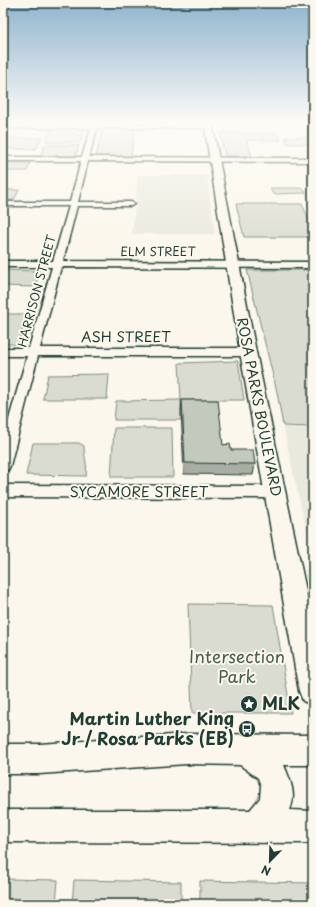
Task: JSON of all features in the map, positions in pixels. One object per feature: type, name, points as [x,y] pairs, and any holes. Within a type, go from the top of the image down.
[{"type":"street","name":"HARRISON STREET","points":[[3,466],[83,165]]},
{"type":"street","name":"ROSA PARKS BOULEVARD","points":[[215,165],[234,265],[248,352],[313,691]]},
{"type":"street","points":[[3,204],[131,204]]},
{"type":"street","name":"ELM STREET","points":[[3,264],[313,265]]},
{"type":"street","name":"ASH STREET","points":[[3,352],[248,352]]},
{"type":"street","name":"SYCAMORE STREET","points":[[3,492],[275,492]]},
{"type":"street","points":[[3,759],[39,759],[187,750],[313,750]]},
{"type":"street","points":[[246,750],[269,767],[278,786],[276,805],[258,826]]},
{"type":"street","points":[[3,826],[313,826]]},
{"type":"shaded area","points":[[138,175],[207,175],[215,234],[132,234]]},
{"type":"shaded area","points":[[283,427],[313,427],[313,560]]},
{"type":"green space","points":[[3,165],[29,165],[27,171],[3,171]]},
{"type":"green space","points":[[270,188],[303,188],[306,193],[273,194]]},
{"type":"green space","points":[[3,190],[19,190],[14,200],[3,200]]},
{"type":"green space","points":[[236,204],[302,204],[313,228],[313,237],[244,237]]},
{"type":"green space","points":[[3,270],[40,271],[35,287],[3,286]]},
{"type":"green space","points":[[247,270],[313,270],[313,427],[283,426],[277,392]]},
{"type":"green space","points":[[3,314],[27,314],[18,344],[3,344]]},
{"type":"green space","points":[[238,361],[244,400],[181,400],[179,363]]},
{"type":"green space","points":[[109,374],[107,399],[43,399],[48,375]]},
{"type":"green space","points":[[181,400],[181,420],[114,420],[116,401]]},
{"type":"green space","points":[[114,428],[172,428],[173,477],[111,477]]},
{"type":"green space","points":[[33,443],[79,443],[84,446],[87,468],[86,476],[26,475]]},
{"type":"green space","name":"Intersection Park","points":[[188,604],[273,605],[291,713],[192,713]]},
{"type":"green space","points":[[3,879],[58,880],[56,904],[3,904]]},
{"type":"green space","points":[[74,880],[181,882],[181,904],[72,904]]},
{"type":"green space","points":[[200,881],[313,883],[313,904],[200,904]]},
{"type":"building","points":[[182,400],[218,400],[223,445],[230,444],[231,450],[253,450],[255,464],[185,463]]},
{"type":"place","name":"MLK","points":[[249,704]]},
{"type":"place","name":"Martin Luther King Jr / Rosa Parks (EB)","points":[[247,729]]}]
